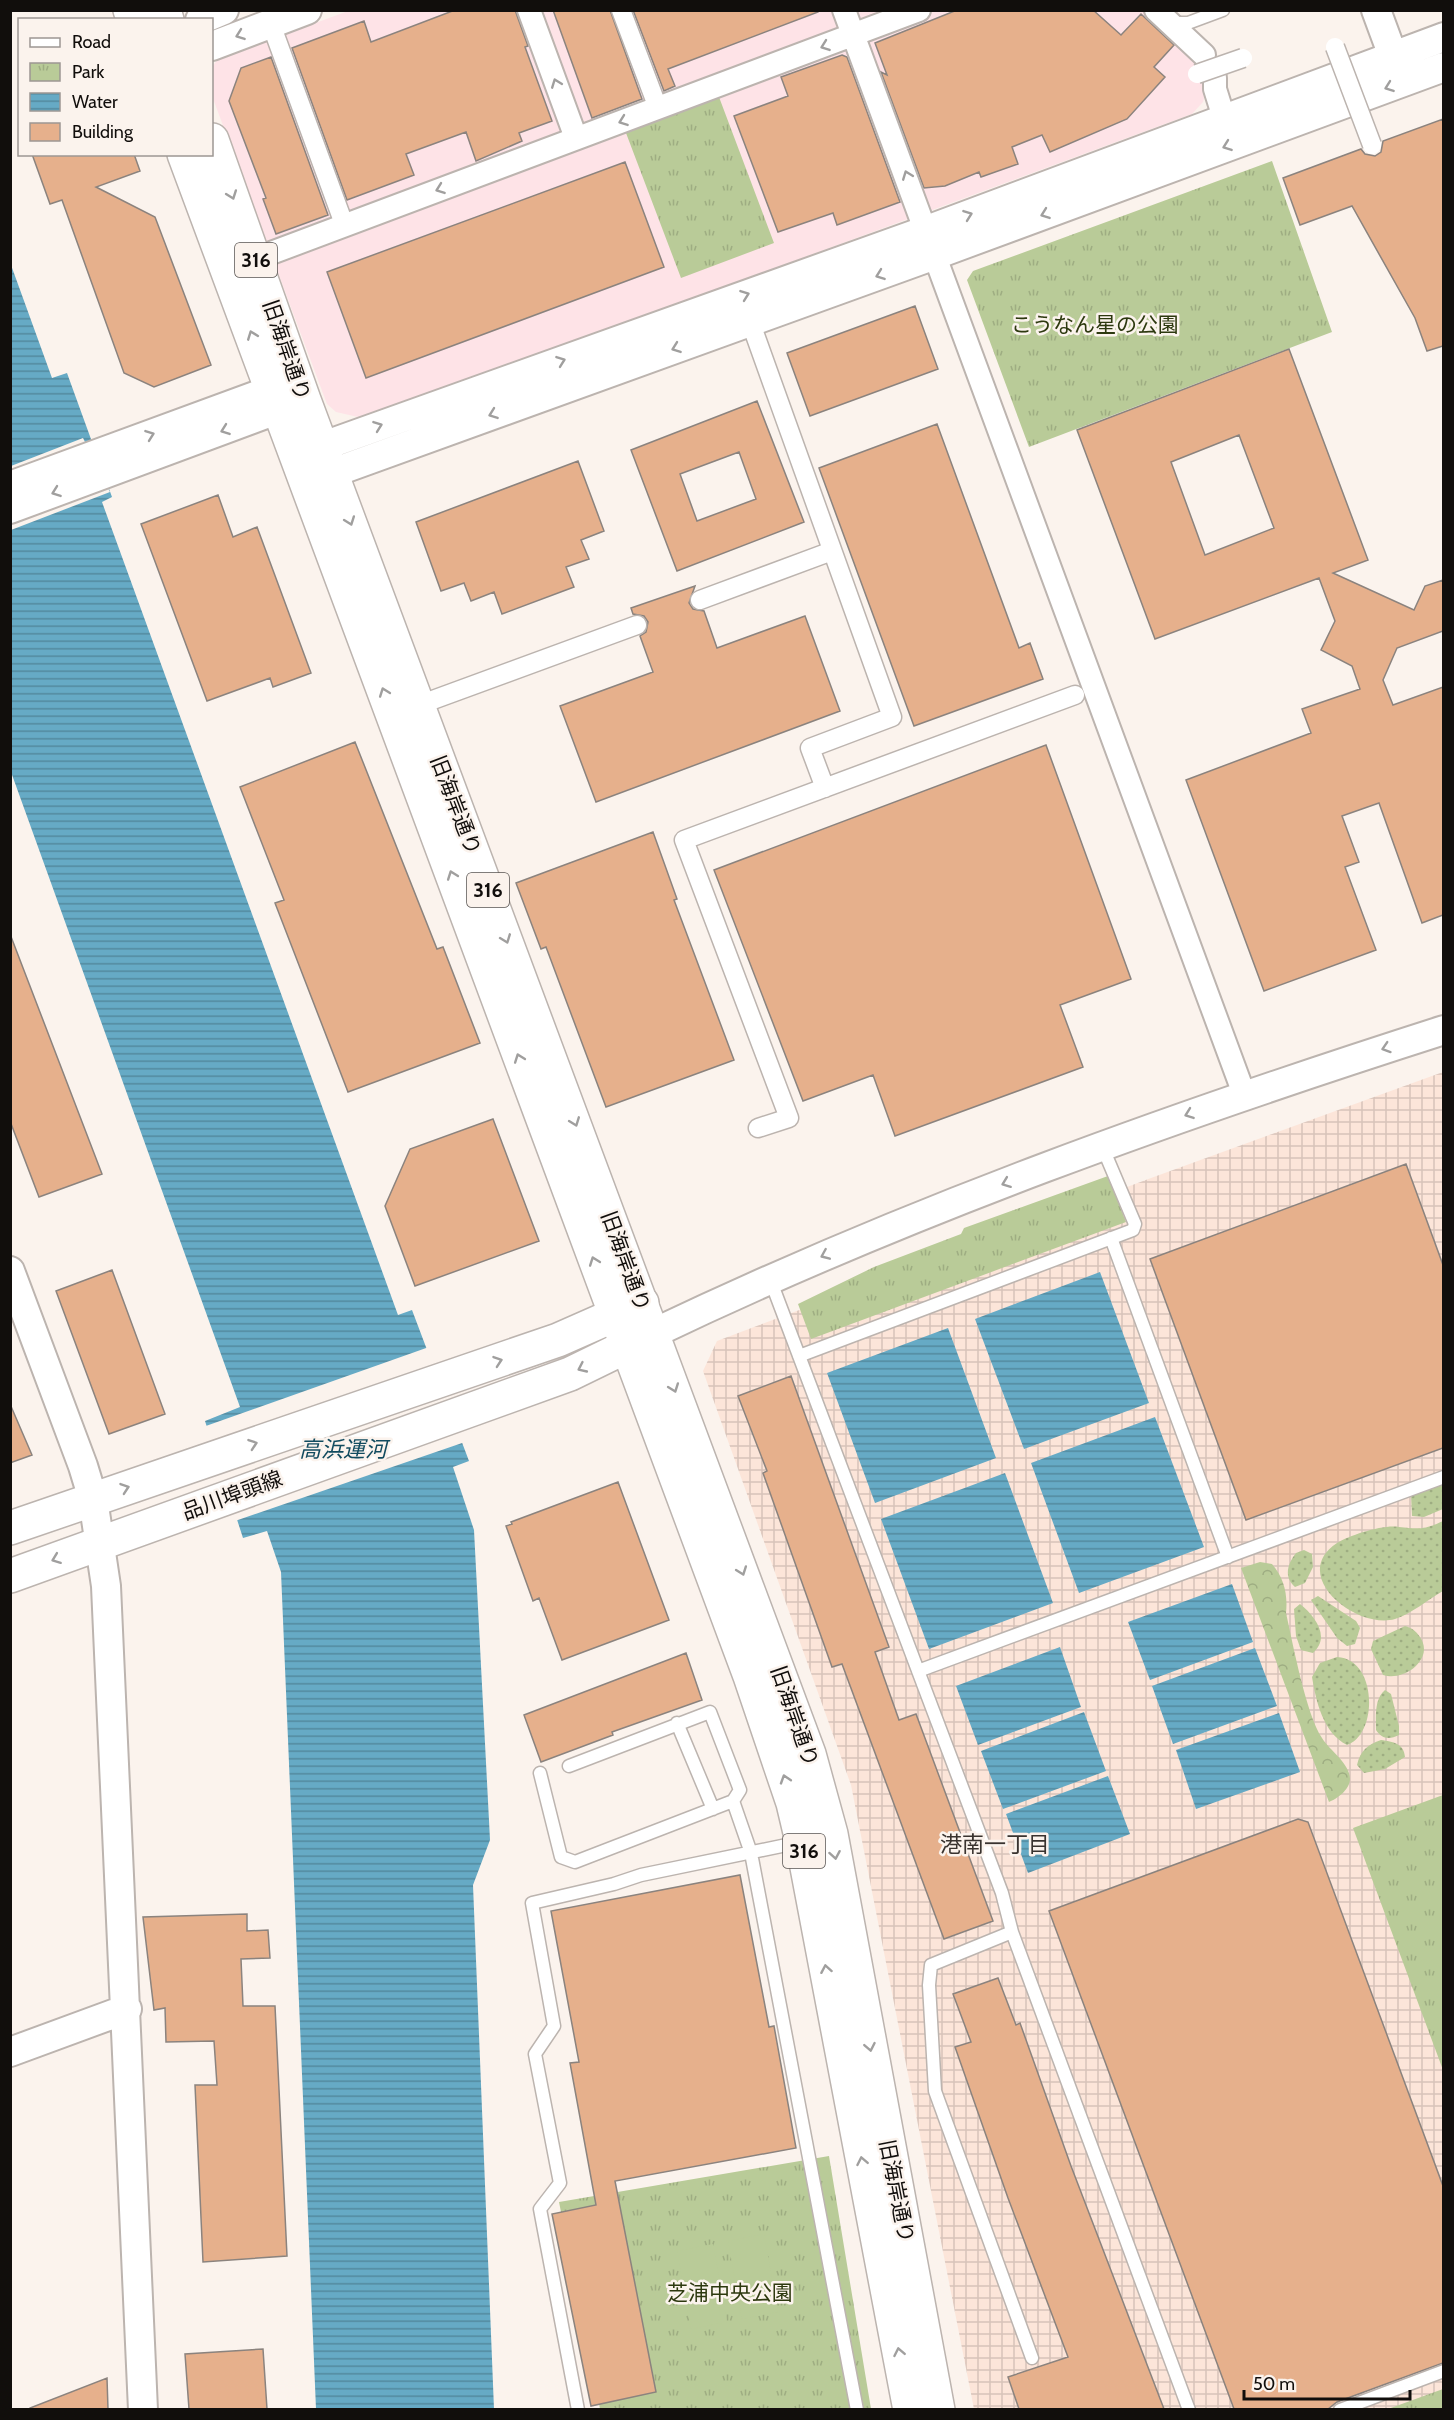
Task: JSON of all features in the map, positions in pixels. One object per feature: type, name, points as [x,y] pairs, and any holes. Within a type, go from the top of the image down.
[{"type":"main road","name":"旧海岸通り","points":[[213,143],[255,259],[289,395]]},
{"type":"main road","name":"旧海岸通り","points":[[185,156],[289,395],[628,1310],[778,1666],[822,1797],[938,2409]]},
{"type":"main road","name":"旧海岸通り","points":[[315,464],[418,705],[628,1310]]},
{"type":"main road","name":"品川埠頭線","points":[[10,1528],[558,1340],[628,1310]]},
{"type":"main road","name":"旧海岸通り","points":[[640,1340],[793,1803],[910,2409]]},
{"type":"main road","name":"品川埠頭線","points":[[10,1576],[570,1374],[640,1340]]},
{"type":"street","points":[[205,18],[225,10]]},
{"type":"street","points":[[213,46],[307,10]]},
{"type":"street","points":[[529,10],[576,138]]},
{"type":"street","points":[[621,10],[658,108]]},
{"type":"street","points":[[844,10],[1244,1094]]},
{"type":"street","points":[[255,259],[919,10]]},
{"type":"street","points":[[1376,10],[1393,56]]},
{"type":"street","points":[[1162,16],[1205,69],[1215,89],[1224,118]]},
{"type":"street","points":[[272,24],[344,225]]},
{"type":"street","points":[[315,464],[750,321],[1224,118],[1443,37]]},
{"type":"street","points":[[1335,47],[1372,145]]},
{"type":"street","points":[[1205,69],[1243,58]]},
{"type":"street","points":[[315,464],[931,243],[1443,66]]},
{"type":"street","points":[[750,321],[892,717],[810,748],[825,788]]},
{"type":"street","points":[[10,509],[98,465],[289,395]]},
{"type":"street","points":[[10,486],[98,465]]},
{"type":"street","points":[[700,600],[832,551]]},
{"type":"street","points":[[418,705],[637,625]]},
{"type":"street","points":[[758,1128],[789,1118],[684,840],[1075,695]]},
{"type":"street","points":[[640,1340],[770,1278],[894,1226],[1244,1094],[1443,1031]]},
{"type":"street","points":[[10,1271],[83,1466],[93,1499],[101,1542],[106,1586],[127,2009],[143,2409]]},
{"type":"street","points":[[10,2052],[127,2009]]},
{"type":"lane","points":[[1162,16],[1188,23],[1223,10]]},
{"type":"lane","points":[[799,1356],[1133,1230],[1135,1224],[1102,1146]]},
{"type":"lane","points":[[1111,1238],[1228,1557]]},
{"type":"lane","points":[[770,1278],[1002,1893],[1012,1932],[1189,2409]]},
{"type":"lane","points":[[918,1671],[1443,1477]]},
{"type":"lane","points":[[540,1773],[561,1857],[574,1862],[734,1801],[740,1790],[710,1712],[569,1766]]},
{"type":"lane","points":[[678,1723],[713,1809]]},
{"type":"lane","points":[[734,1801],[751,1853],[856,2409]]},
{"type":"lane","points":[[578,2409],[540,2209],[560,2183],[536,2054],[554,2026],[532,1903],[614,1884],[641,1875],[802,1841]]},
{"type":"lane","points":[[1012,1932],[931,1965],[929,1985],[934,2091],[1032,2358]]},
{"type":"lane","points":[[1340,2409],[1443,2372]]},
{"type":"shaded area","points":[[1143,10],[1198,61],[1207,87],[1203,102],[1192,114],[367,419],[336,412],[327,404],[213,99],[213,66],[218,59],[348,11]]},
{"type":"shaded area","points":[[1443,1072],[1443,2409],[974,2409],[851,1785],[703,1371],[717,1341],[1151,1178]]},
{"type":"green space","points":[[719,97],[774,243],[681,278],[626,133]]},
{"type":"green space","name":"こうなん星の公園","points":[[1272,161],[1332,332],[1029,447],[967,280],[973,271]]},
{"type":"green space","points":[[1108,1176],[1126,1222],[811,1339],[798,1304],[874,1267],[961,1234],[964,1228]]},
{"type":"green space","points":[[1443,1483],[1443,1509],[1424,1517],[1412,1516],[1411,1495]]},
{"type":"green space","points":[[1443,1521],[1443,1591],[1407,1614],[1395,1619],[1379,1620],[1363,1616],[1347,1608],[1333,1597],[1324,1584],[1320,1570],[1324,1556],[1337,1543],[1376,1529],[1393,1526],[1421,1528]]},
{"type":"green space","points":[[1304,1550],[1312,1554],[1313,1567],[1305,1583],[1295,1587],[1289,1579],[1288,1570],[1296,1553]]},
{"type":"green space","points":[[1260,1562],[1272,1564],[1282,1581],[1286,1593],[1286,1613],[1311,1713],[1325,1743],[1347,1768],[1349,1774],[1350,1780],[1345,1791],[1329,1802],[1241,1568]]},
{"type":"green space","points":[[1318,1596],[1356,1621],[1360,1628],[1355,1644],[1347,1646],[1337,1638],[1311,1600]]},
{"type":"green space","points":[[1300,1604],[1311,1614],[1321,1634],[1321,1640],[1313,1653],[1301,1650],[1296,1636],[1294,1609]]},
{"type":"green space","points":[[1405,1626],[1414,1630],[1420,1637],[1424,1645],[1424,1653],[1415,1667],[1408,1672],[1400,1675],[1383,1675],[1371,1649],[1373,1641]]},
{"type":"green space","points":[[1337,1657],[1350,1661],[1360,1670],[1369,1698],[1364,1727],[1357,1738],[1347,1745],[1339,1740],[1326,1725],[1312,1677],[1320,1663]]},
{"type":"green space","points":[[1385,1690],[1391,1694],[1399,1726],[1399,1735],[1392,1738],[1383,1737],[1376,1730],[1377,1703]]},
{"type":"green space","points":[[1381,1740],[1400,1746],[1405,1757],[1385,1769],[1364,1773],[1357,1765],[1362,1752],[1368,1746]]},
{"type":"green space","points":[[1444,1795],[1443,2070],[1353,1828]]},
{"type":"green space","name":"芝浦中央公園","points":[[829,2156],[871,2409],[600,2409],[559,2202]]},
{"type":"green space","points":[[764,2234],[778,2312],[742,2319],[728,2241]]},
{"type":"green space","points":[[713,2244],[727,2322],[691,2329],[677,2251]]},
{"type":"green space","points":[[1443,2389],[1443,2409],[1388,2409]]},
{"type":"water","name":"高浜運河","points":[[11,265],[52,378],[67,373],[112,497],[102,502],[398,1315],[412,1310],[469,1461],[453,1467],[474,1530],[490,1840],[473,1885],[494,2409],[316,2409],[281,1572],[267,1531],[243,1538],[205,1421],[240,1407],[11,772]]},
{"type":"water","points":[[1100,1272],[1149,1403],[1024,1449],[975,1319]]},
{"type":"water","points":[[948,1328],[996,1458],[875,1503],[827,1373]]},
{"type":"water","points":[[1155,1417],[1204,1547],[1079,1593],[1031,1463]]},
{"type":"water","points":[[1005,1473],[1053,1603],[929,1649],[881,1519]]},
{"type":"water","points":[[1232,1584],[1253,1642],[1150,1680],[1128,1622]]},
{"type":"water","points":[[1060,1647],[1081,1707],[978,1745],[956,1686]]},
{"type":"water","points":[[1255,1648],[1277,1706],[1173,1744],[1152,1686]]},
{"type":"water","points":[[1084,1712],[1106,1771],[1003,1809],[981,1751]]},
{"type":"water","points":[[1279,1713],[1300,1772],[1196,1809],[1176,1750]]},
{"type":"water","points":[[1108,1776],[1130,1834],[1028,1873],[1006,1814]]},
{"type":"pier","points":[[83,438],[110,492],[11,530],[11,466]]},
{"type":"pier","points":[[429,1347],[465,1442],[235,1521],[203,1427]]},
{"type":"building","points":[[455,10],[515,10],[528,46],[525,47],[552,121],[519,133],[522,141],[476,161],[466,132],[406,154],[414,175],[347,200],[292,48],[364,21],[371,42]]},
{"type":"building","points":[[553,10],[610,10],[642,99],[592,118]]},
{"type":"building","points":[[633,10],[818,10],[818,12],[668,69],[675,86],[664,91]]},
{"type":"building","points":[[957,10],[1093,10],[1121,35],[1141,14],[1174,45],[1154,67],[1165,77],[1127,119],[1050,152],[1042,135],[1012,147],[1018,164],[981,177],[979,172],[945,186],[924,188],[881,72],[887,75],[875,43]]},
{"type":"building","points":[[842,55],[847,57],[900,202],[837,225],[833,213],[778,232],[734,116],[788,96],[781,77]]},
{"type":"building","points":[[271,57],[328,215],[276,234],[263,199],[266,198],[229,101],[241,68]]},
{"type":"building","points":[[1443,119],[1443,346],[1427,351],[1415,318],[1352,206],[1300,225],[1283,178],[1361,149],[1365,154],[1375,156],[1381,152],[1383,141]]},
{"type":"building","points":[[33,156],[135,156],[140,171],[96,187],[155,217],[211,365],[154,387],[124,373],[62,200],[50,204]]},
{"type":"building","points":[[625,162],[664,267],[366,378],[327,272]]},
{"type":"building","points":[[915,306],[938,369],[810,416],[787,353]]},
{"type":"building","points":[[1289,349],[1368,560],[1333,573],[1414,610],[1425,586],[1443,580],[1443,631],[1397,648],[1383,680],[1393,705],[1443,687],[1443,915],[1422,923],[1379,803],[1342,816],[1359,862],[1345,867],[1376,950],[1264,991],[1186,780],[1311,733],[1302,709],[1360,689],[1352,666],[1321,650],[1335,621],[1319,578],[1155,639],[1077,430]],"holes":[[[1239,435],[1274,528],[1205,555],[1171,462]]]},
{"type":"building","points":[[757,401],[804,522],[677,571],[631,450]],"holes":[[[739,452],[756,499],[697,521],[680,474]]]},
{"type":"building","points":[[937,424],[1019,648],[1030,643],[1043,679],[914,726],[819,468]]},
{"type":"building","points":[[578,461],[604,531],[581,540],[589,559],[566,567],[574,587],[502,614],[494,592],[471,601],[464,583],[441,591],[416,522]]},
{"type":"building","points":[[218,495],[233,537],[257,527],[311,673],[273,687],[270,678],[207,701],[141,524]]},
{"type":"building","points":[[695,586],[689,603],[693,609],[704,611],[717,648],[805,616],[840,711],[596,802],[560,706],[653,672],[640,636],[646,632],[648,622],[644,616],[633,614],[631,608]]},
{"type":"building","points":[[355,742],[437,949],[443,947],[480,1043],[348,1092],[275,903],[284,900],[240,787]]},
{"type":"building","points":[[1046,745],[1131,979],[1060,1005],[1083,1067],[895,1136],[873,1075],[803,1101],[714,870]]},
{"type":"building","points":[[653,832],[677,899],[674,900],[734,1060],[606,1107],[546,947],[541,949],[516,883]]},
{"type":"building","points":[[10,934],[102,1174],[39,1197],[10,1121]]},
{"type":"building","points":[[493,1119],[539,1241],[415,1286],[385,1206],[410,1149]]},
{"type":"building","points":[[1406,1164],[1443,1265],[1443,1448],[1246,1520],[1150,1259]]},
{"type":"building","points":[[112,1270],[165,1414],[109,1434],[56,1291]]},
{"type":"building","points":[[791,1376],[889,1647],[875,1652],[899,1720],[916,1714],[993,1921],[944,1939],[842,1664],[832,1667],[763,1473],[767,1471],[738,1396]]},
{"type":"building","points":[[10,1404],[32,1455],[10,1463]]},
{"type":"building","points":[[618,1482],[669,1620],[562,1660],[539,1598],[533,1601],[506,1526],[512,1524],[511,1522]]},
{"type":"building","points":[[686,1653],[702,1700],[612,1732],[613,1735],[541,1762],[524,1715]]},
{"type":"building","points":[[1298,1819],[1308,1822],[1443,2186],[1443,2363],[1337,2402],[1328,2409],[1234,2409],[1049,1911]]},
{"type":"building","points":[[740,1875],[769,2027],[774,2026],[796,2148],[615,2181],[656,2392],[591,2406],[552,2214],[596,2205],[570,2063],[579,2062],[551,1911]]},
{"type":"building","points":[[247,1914],[247,1931],[268,1930],[270,1958],[241,1959],[243,2006],[275,2006],[287,2256],[203,2262],[195,2085],[217,2085],[214,2041],[166,2042],[165,2008],[154,2010],[143,1917]]},
{"type":"building","points":[[998,1978],[1016,2025],[1020,2023],[1071,2166],[1164,2409],[1019,2409],[1008,2377],[1068,2357],[1008,2198],[955,2047],[971,2042],[953,1994]]},
{"type":"building","points":[[263,2349],[267,2409],[189,2409],[185,2354]]},
{"type":"building","points":[[107,2378],[108,2409],[30,2409],[30,2408]]},
{"type":"district","name":"港南一丁目","points":[[995,1844]]}]
